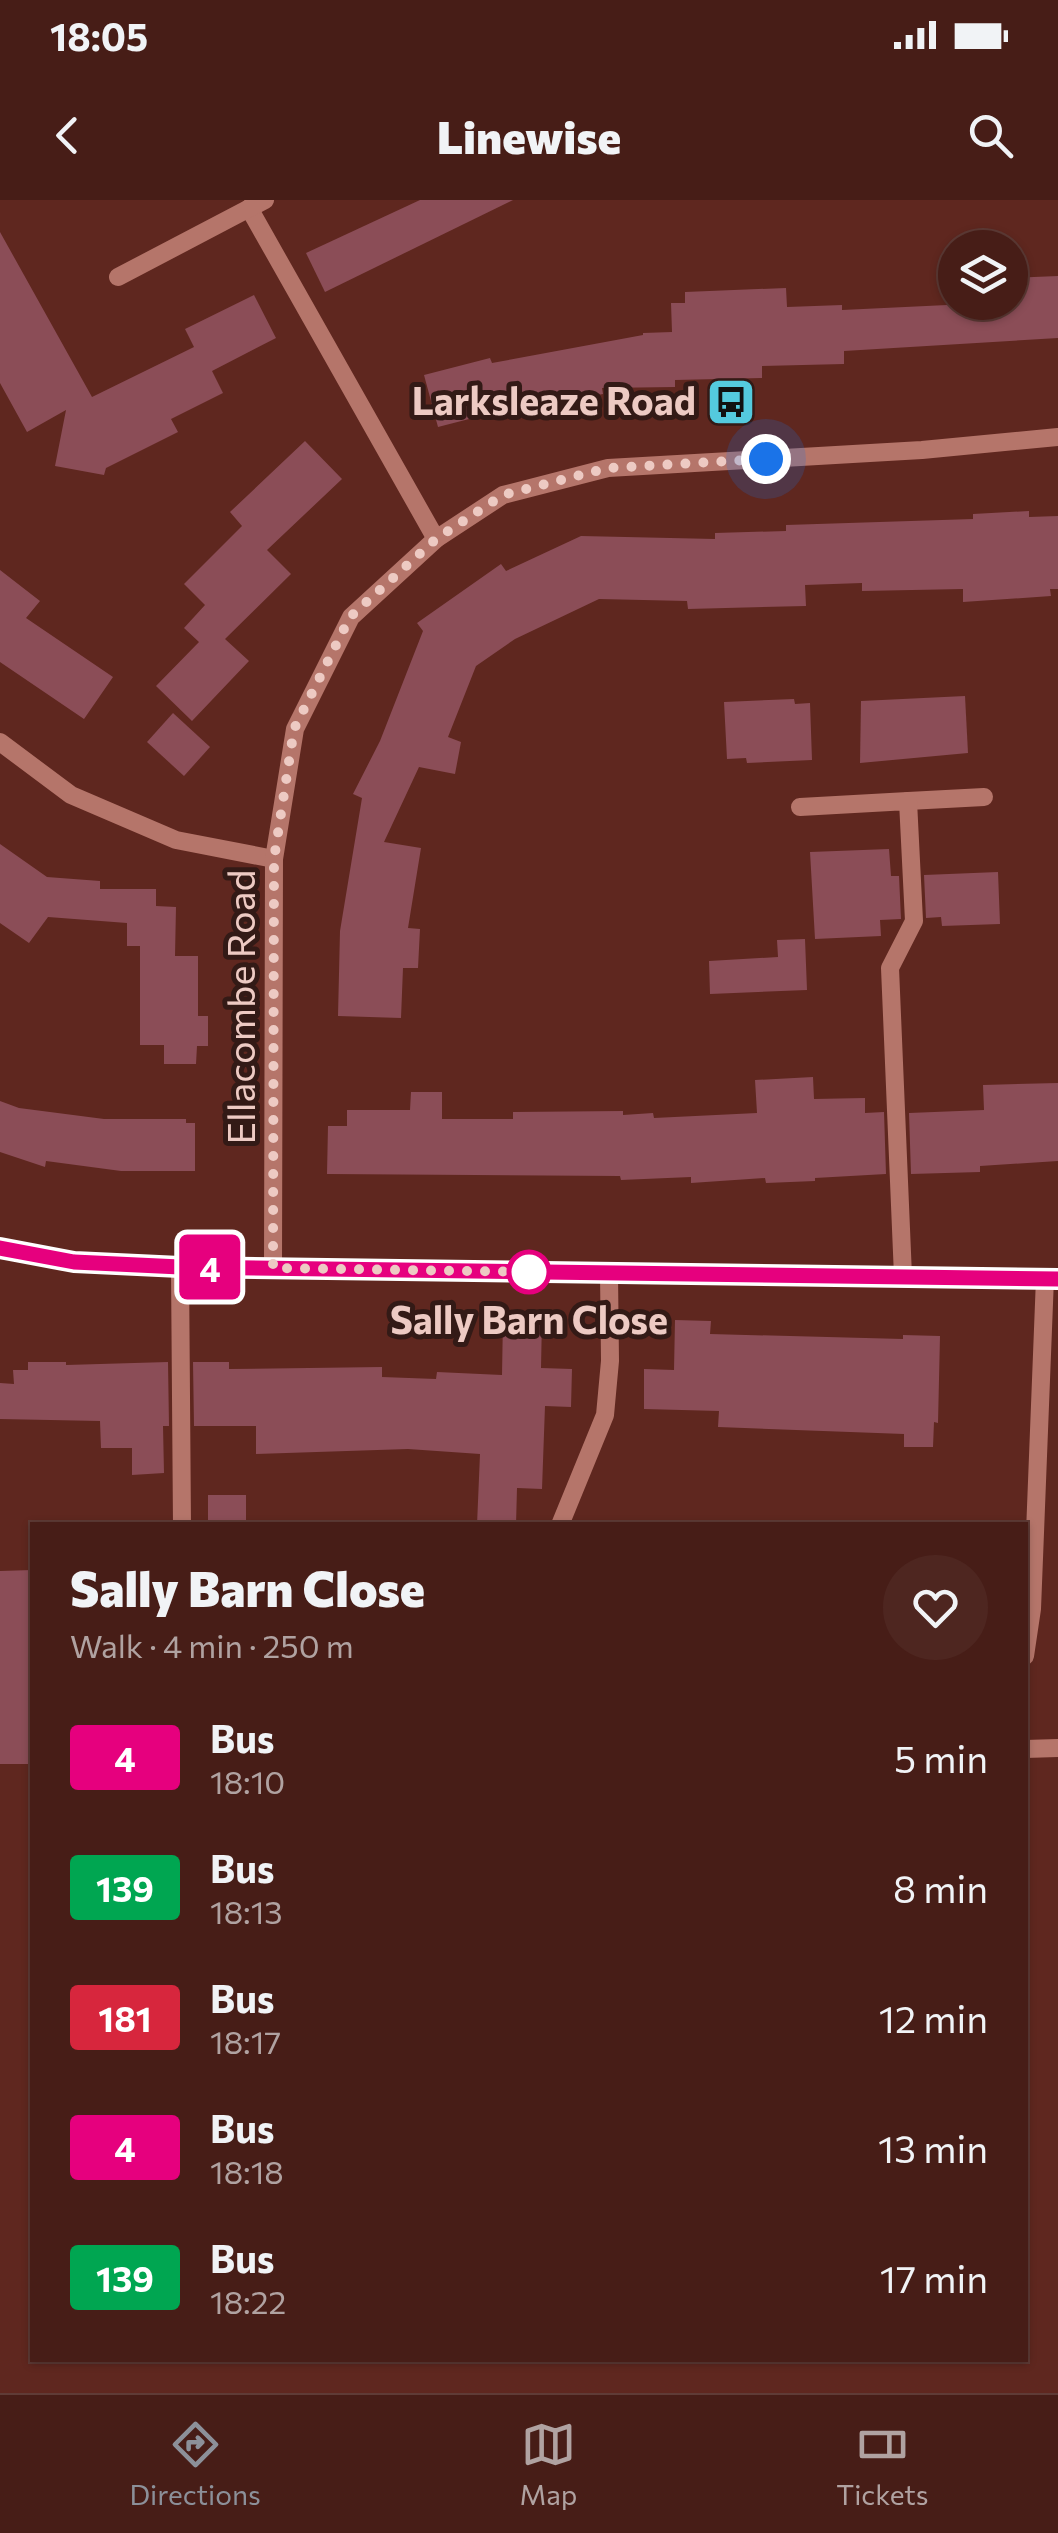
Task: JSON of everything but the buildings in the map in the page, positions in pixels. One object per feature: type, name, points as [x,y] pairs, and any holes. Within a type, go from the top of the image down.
[{"type":"street","points":[[118,277],[257,204],[436,539]]},
{"type":"street","name":"Ellacombe Road","points":[[273,1268],[274,859],[294,729],[350,617],[436,539],[503,495],[608,468],[922,450],[1058,436]]},
{"type":"street","points":[[0,742],[70,795],[176,840],[274,859]]},
{"type":"street","points":[[800,807],[984,798]]},
{"type":"street","points":[[903,1276],[890,968],[914,921],[908,801]]},
{"type":"street","points":[[0,1248],[74,1262],[180,1267],[1051,1279],[1028,1636]]},
{"type":"street","points":[[180,1267],[182,1522]]},
{"type":"street","points":[[561,1522],[605,1415],[610,1360],[609,1274]]},
{"type":"street","points":[[1028,1748],[1058,1748]]},
{"type":"bus line","name":"4","points":[[0,1248],[74,1262],[180,1267],[1058,1279]]},
{"type":"place","name":"Larksleaze Road","points":[[731,402]]},
{"type":"place","name":"Sally Barn Close","points":[[529,1272]]},
{"type":"route","points":[[529,1272],[534,1272],[273,1268],[274,859],[294,729],[350,617],[436,539],[503,495],[608,468],[766,459]]}]
